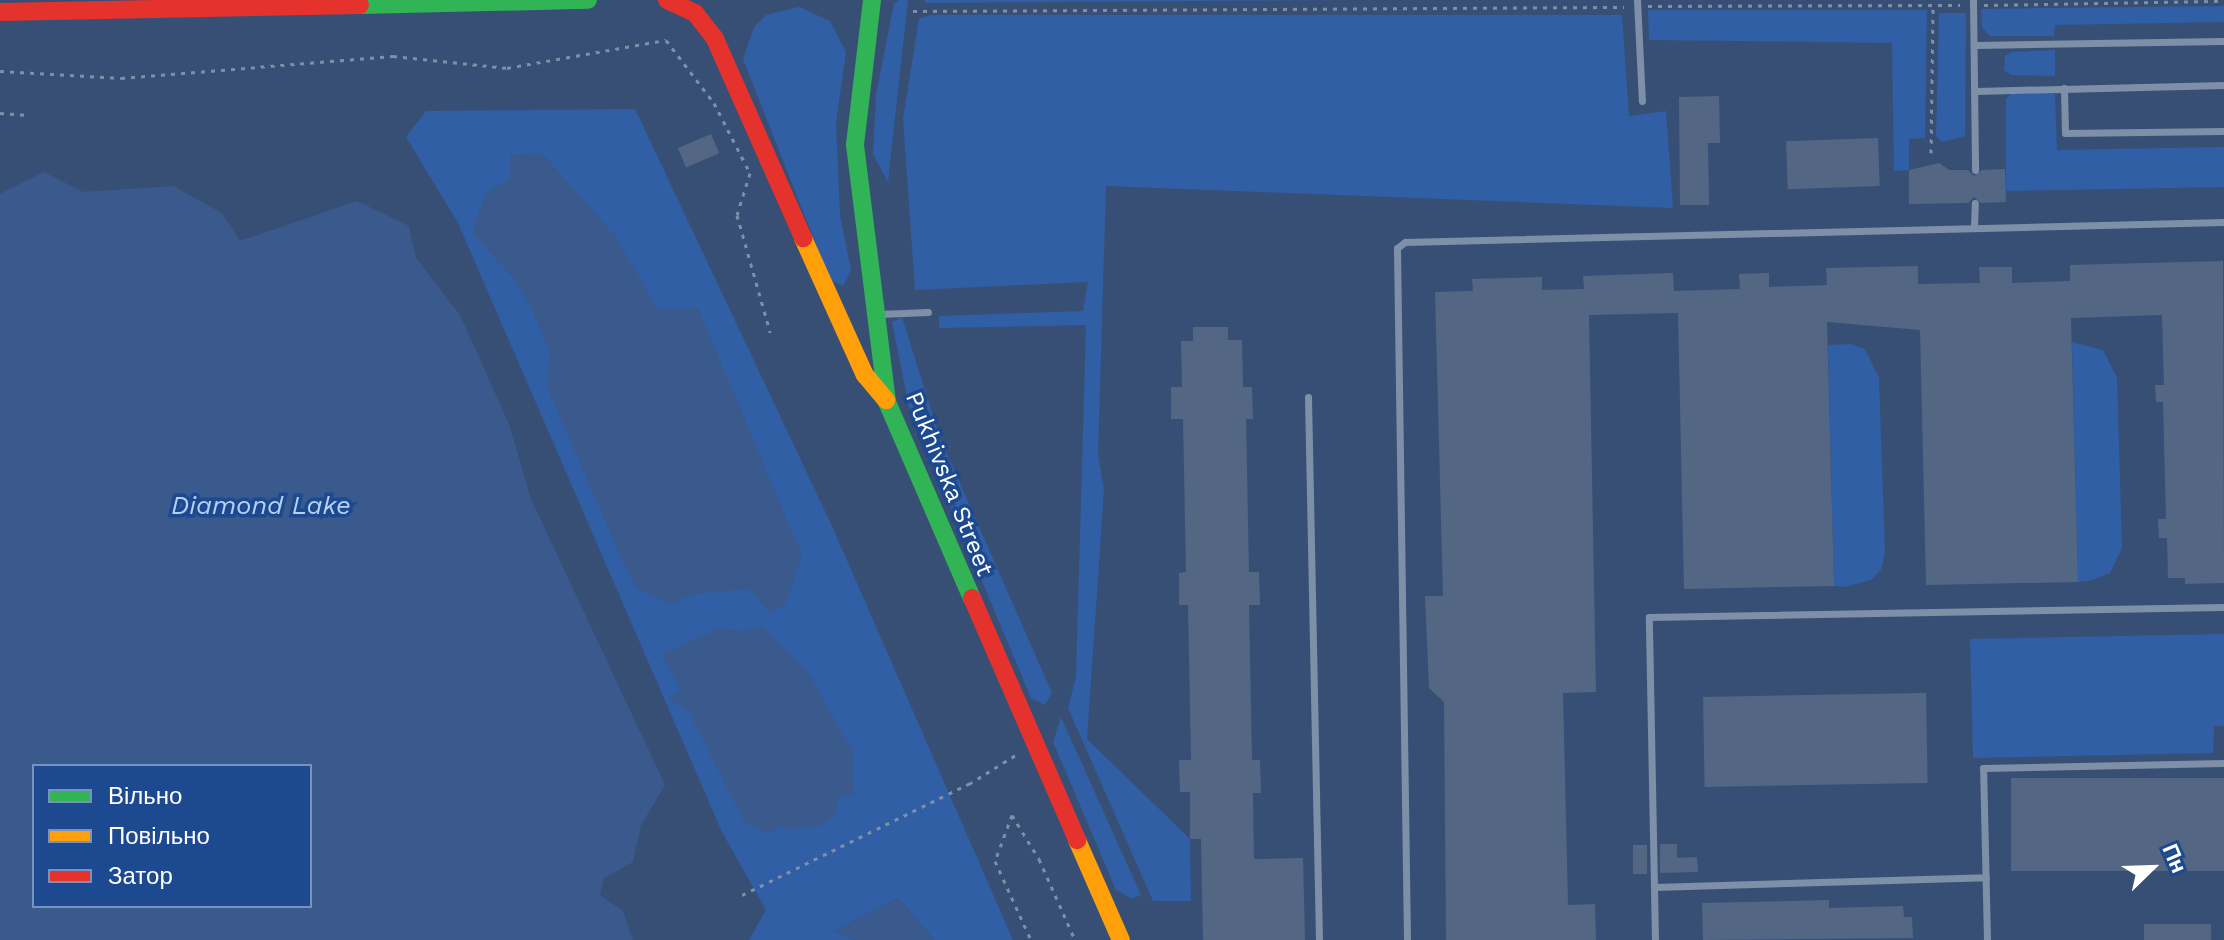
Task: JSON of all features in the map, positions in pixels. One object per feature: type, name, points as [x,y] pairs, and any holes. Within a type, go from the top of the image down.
[{"type":"street","points":[[0,12],[588,0]]},
{"type":"street","points":[[667,0],[695,13],[715,39],[844,332],[865,375],[887,402]]},
{"type":"street","name":"Pukhivska Street","points":[[874,6],[855,145],[873,315],[887,402],[1033,744],[1121,940]]},
{"type":"lane","points":[[1637,3],[1642,101]]},
{"type":"lane","points":[[1974,3],[1975,170]]},
{"type":"lane","points":[[1975,45],[2224,41]]},
{"type":"lane","points":[[1976,91],[2224,85]]},
{"type":"lane","points":[[2064,88],[2065,133],[2224,131]]},
{"type":"lane","points":[[1974,227],[1975,203]]},
{"type":"lane","points":[[1407,940],[1397,248],[1405,242],[2224,222]]},
{"type":"lane","points":[[873,315],[928,312]]},
{"type":"lane","points":[[1308,397],[1319,940]]},
{"type":"lane","points":[[1655,940],[1649,617],[2224,607]]},
{"type":"lane","points":[[1987,940],[1983,768],[2224,763]]},
{"type":"lane","points":[[1654,887],[1986,877]]},
{"type":"path","points":[[913,11],[1637,3],[1933,6],[2224,1]]},
{"type":"path","points":[[1931,153],[1933,6]]},
{"type":"path","points":[[0,71],[121,78],[393,56],[507,68],[666,40],[714,103],[750,173],[737,215],[770,332]]},
{"type":"path","points":[[0,113],[28,115]]},
{"type":"path","points":[[742,895],[969,784],[1033,744]]},
{"type":"path","points":[[1031,940],[995,861],[1012,815],[1039,859],[1075,940]]},
{"type":"shaded area","points":[[908,0],[888,182],[873,154],[876,95],[894,3]]},
{"type":"shaded area","points":[[925,0],[1351,0],[925,3]]},
{"type":"shaded area","points":[[2224,6],[2224,22],[2055,25],[2054,36],[1990,36],[1982,28],[1981,9]]},
{"type":"shaded area","points":[[799,7],[830,21],[846,52],[836,123],[840,215],[851,270],[843,286],[830,280],[743,59],[754,27],[766,15]]},
{"type":"shaded area","points":[[1648,10],[1927,10],[1925,138],[1909,139],[1909,170],[1894,171],[1892,43],[1649,40]]},
{"type":"shaded area","points":[[1939,13],[1966,13],[1965,136],[1942,142],[1936,136]]},
{"type":"shaded area","points":[[930,15],[1622,15],[1629,116],[1666,111],[1673,208],[1106,186],[1098,454],[1104,490],[1087,739],[1190,839],[1191,901],[1153,901],[1068,708],[1076,677],[1086,325],[939,328],[939,316],[1083,311],[1088,282],[915,290],[903,119],[919,19]]},
{"type":"shaded area","points":[[2055,50],[2055,76],[2011,75],[2004,70],[2005,56],[2011,52]]},
{"type":"shaded area","points":[[2011,94],[2055,94],[2057,150],[2224,147],[2224,187],[2006,191],[2006,99]]},
{"type":"shaded area","points":[[635,109],[832,526],[1013,940],[934,940],[898,898],[835,931],[855,940],[749,940],[766,910],[722,832],[458,223],[406,137],[426,111]]},
{"type":"shaded area","points":[[902,317],[940,438],[1052,693],[1045,705],[1031,698],[909,407],[892,322]]},
{"type":"shaded area","points":[[2072,342],[2103,350],[2117,378],[2122,548],[2110,573],[2078,582]]},
{"type":"shaded area","points":[[1851,344],[1865,349],[1879,378],[1885,553],[1881,570],[1871,580],[1845,587],[1834,586],[1828,345]]},
{"type":"shaded area","points":[[2224,634],[2224,726],[2214,726],[2213,753],[1973,758],[1970,639]]},
{"type":"shaded area","points":[[1061,717],[1141,895],[1132,899],[1116,890],[1053,742]]},
{"type":"water","points":[[542,153],[617,238],[658,310],[698,308],[802,555],[786,604],[769,612],[749,589],[695,594],[671,604],[638,589],[622,560],[547,387],[550,352],[533,312],[515,280],[472,233],[485,194],[510,178],[510,155]]},
{"type":"water","name":"Diamond Lake","points":[[44,172],[83,192],[173,186],[222,213],[240,241],[357,201],[409,226],[416,258],[460,315],[509,424],[531,499],[665,785],[641,825],[633,862],[604,878],[600,895],[623,911],[633,940],[0,940],[0,194]]},
{"type":"water","points":[[761,625],[810,676],[854,754],[854,794],[839,798],[834,816],[823,825],[791,830],[781,825],[767,834],[744,822],[687,709],[668,698],[681,690],[662,654],[718,629],[744,631]]},
{"type":"water","points":[[898,898],[934,940],[855,940],[835,931]]},
{"type":"building","points":[[1719,96],[1720,143],[1708,143],[1709,205],[1680,205],[1679,97]]},
{"type":"building","points":[[711,134],[719,153],[686,167],[678,148]]},
{"type":"building","points":[[1878,138],[1880,186],[1788,189],[1786,141]]},
{"type":"building","points":[[1939,163],[1949,170],[1968,170],[1974,176],[1982,170],[2005,169],[2006,202],[1981,203],[1974,197],[1968,203],[1909,204],[1909,170]]},
{"type":"building","points":[[2223,261],[2224,583],[2185,584],[2185,578],[2168,578],[2167,538],[2159,538],[2158,519],[2166,519],[2163,402],[2156,402],[2155,385],[2164,385],[2162,315],[2071,318],[2078,582],[1926,585],[1920,330],[1827,322],[1834,586],[1684,589],[1678,313],[1589,315],[1596,692],[1563,693],[1568,905],[1595,904],[1596,940],[1446,940],[1444,702],[1429,688],[1425,596],[1443,596],[1435,292],[1473,291],[1472,279],[1542,277],[1542,290],[1584,289],[1583,276],[1673,273],[1674,291],[1740,289],[1739,274],[1769,273],[1769,287],[1827,285],[1826,268],[1918,266],[1918,284],[1980,283],[1979,267],[2012,267],[2012,283],[2070,281],[2070,265]]},
{"type":"building","points":[[1193,327],[1228,327],[1228,340],[1242,340],[1243,387],[1252,387],[1253,419],[1246,419],[1249,572],[1259,572],[1260,605],[1249,605],[1252,760],[1260,760],[1261,793],[1253,793],[1254,859],[1303,858],[1305,940],[1203,940],[1201,839],[1190,839],[1190,792],[1180,792],[1179,760],[1191,760],[1188,605],[1179,605],[1179,573],[1186,572],[1183,419],[1171,419],[1171,387],[1182,387],[1181,341],[1193,341]]},
{"type":"building","points":[[1926,693],[1928,783],[1705,787],[1703,697]]},
{"type":"building","points":[[2011,778],[2224,778],[2224,871],[2011,871]]},
{"type":"building","points":[[1660,844],[1677,844],[1677,858],[1697,857],[1698,872],[1660,873]]},
{"type":"building","points":[[1633,845],[1647,845],[1647,874],[1633,874]]},
{"type":"building","points":[[1829,900],[1829,908],[1903,906],[1904,917],[1912,917],[1913,938],[1703,940],[1702,903]]},
{"type":"building","points":[[2144,924],[2211,924],[2211,940],[2144,940]]},
{"type":"traffic: fast","points":[[360,5],[588,0]]},
{"type":"traffic: fast","points":[[872,0],[855,145],[887,402],[972,598]]},
{"type":"traffic: slow","points":[[803,238],[865,375],[886,400]]},
{"type":"traffic: slow","points":[[1077,840],[1121,940]]},
{"type":"traffic: jam","points":[[667,0],[695,13],[715,39],[803,238]]},
{"type":"traffic: jam","points":[[0,12],[360,5]]},
{"type":"traffic: jam","points":[[972,598],[1077,840]]}]
